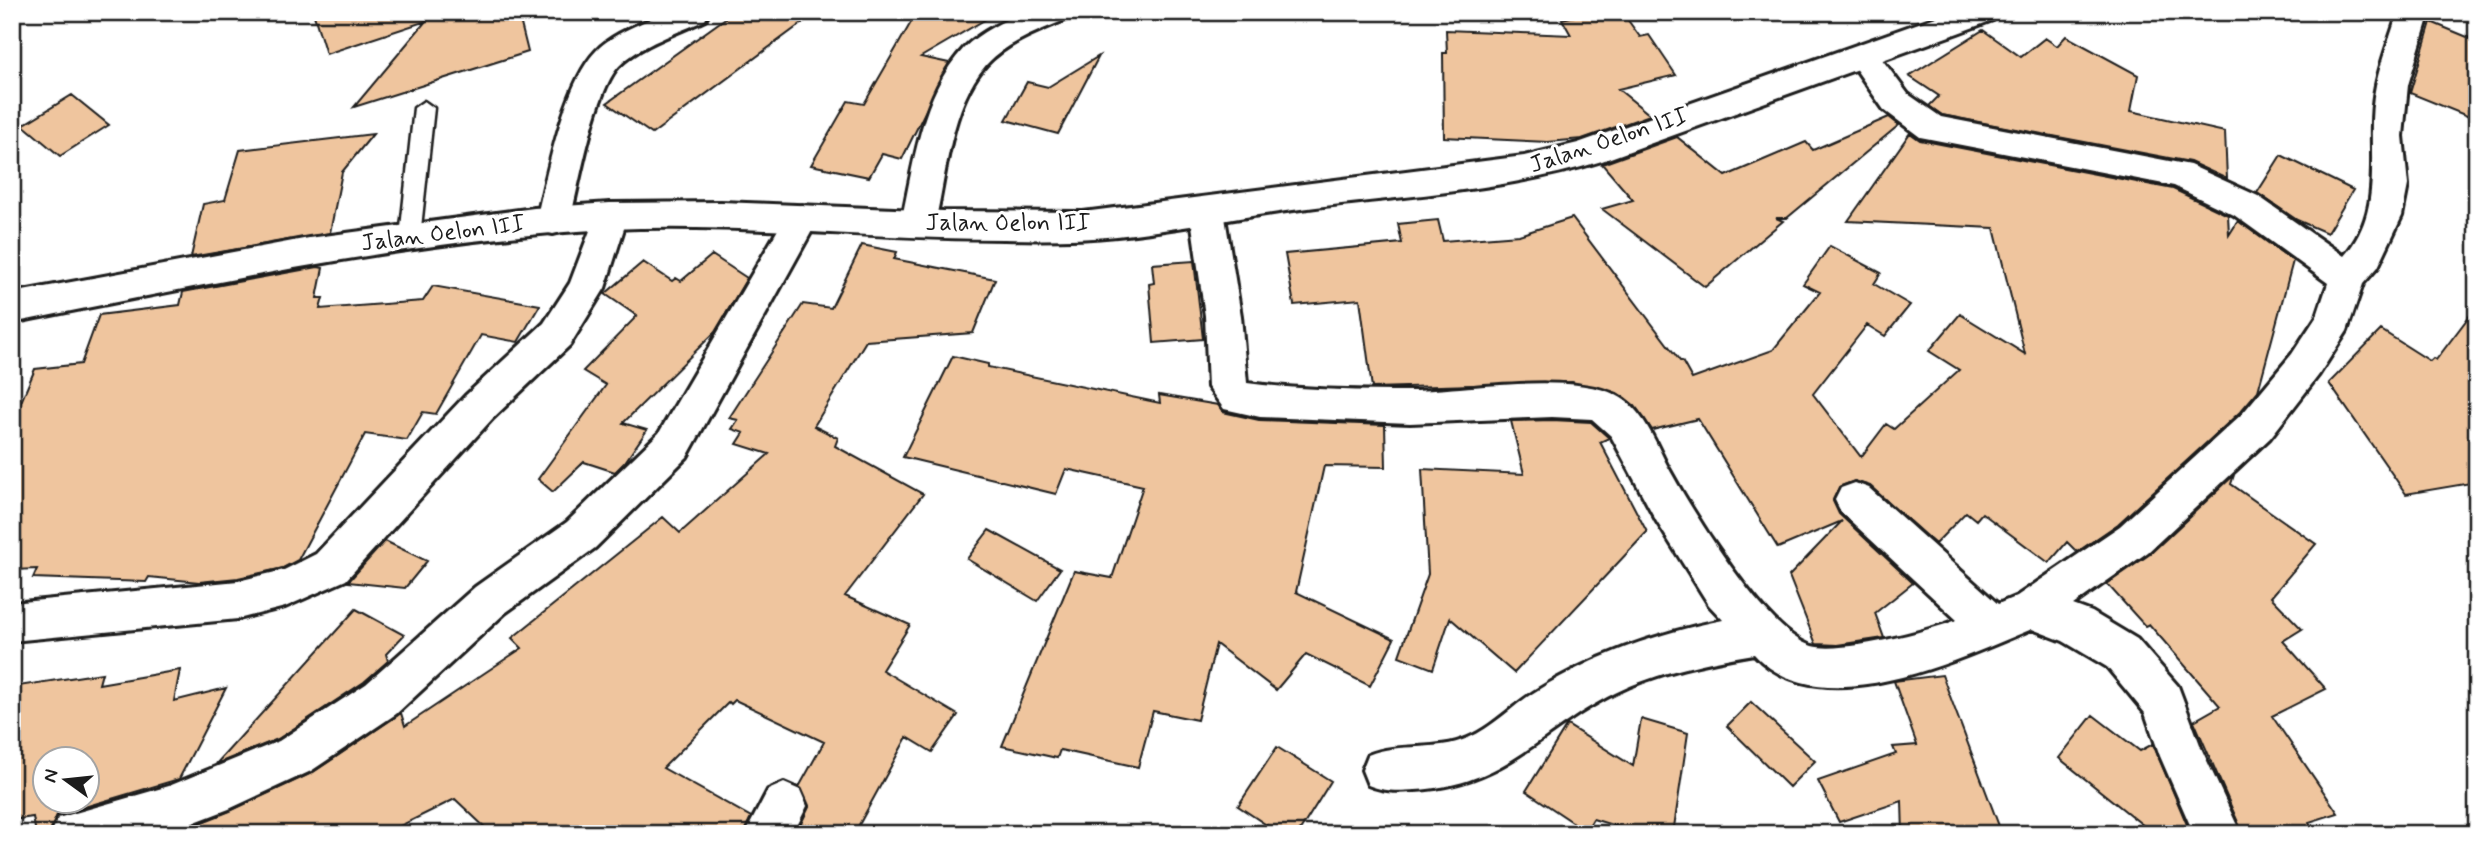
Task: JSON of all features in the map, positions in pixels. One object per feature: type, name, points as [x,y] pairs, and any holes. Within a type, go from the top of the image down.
[{"type":"street","points":[[553,221],[599,68],[619,51],[694,12]]},
{"type":"street","points":[[918,223],[946,110],[961,78],[976,56],[1032,21],[1054,12]]},
{"type":"street","name":"Jalan Oelon III","points":[[12,308],[381,239],[553,221],[611,216],[802,218],[1058,227],[1207,211],[1286,198],[1525,169],[1608,145],[1782,83],[1864,58],[1982,12]]},
{"type":"street","points":[[1207,211],[1223,316],[1227,387],[1237,398],[1410,407],[1552,401],[1592,403],[1605,407],[1625,424],[1671,510],[1724,592],[1760,634],[1792,659],[1811,666],[1830,667],[1921,654],[2032,610],[2134,539],[2256,426],[2305,365],[2334,321],[2347,278],[2365,257],[2385,216],[2391,185],[2386,136],[2392,86],[2414,12]]},
{"type":"street","points":[[1864,58],[1896,102],[1932,128],[2178,174],[2211,184],[2263,215],[2347,278]]},
{"type":"street","points":[[12,622],[75,614],[236,602],[295,587],[331,567],[479,408],[557,334],[587,288],[611,216]]},
{"type":"street","points":[[74,834],[169,809],[213,793],[295,756],[381,699],[490,600],[581,535],[673,446],[802,218]]},
{"type":"street","points":[[1855,500],[1992,625]]},
{"type":"street","points":[[2032,610],[2077,626],[2122,653],[2163,701],[2182,756],[2218,834]]},
{"type":"street","points":[[1384,770],[1468,761],[1498,746],[1553,704],[1610,674],[1709,640],[1760,634]]},
{"type":"lane","points":[[410,237],[424,108]]},
{"type":"building","points":[[313,12],[429,12],[430,15],[433,12],[518,12],[528,52],[354,107],[426,21],[326,54]]},
{"type":"building","points":[[734,12],[817,12],[652,134],[607,103]]},
{"type":"building","points":[[917,12],[998,12],[921,57],[949,63],[902,159],[882,154],[869,177],[811,165],[848,101],[864,104]]},
{"type":"building","points":[[1593,12],[1622,12],[1640,37],[1649,35],[1676,75],[1618,89],[1650,115],[1582,139],[1548,142],[1444,137],[1443,53],[1447,53],[1446,30],[1571,35],[1562,19]]},
{"type":"building","points":[[2431,22],[2477,41],[2477,120],[2410,93]]},
{"type":"building","points":[[1983,30],[2021,57],[2045,38],[2057,46],[2066,36],[2138,75],[2131,111],[2225,132],[2227,179],[2190,162],[1942,115],[1929,106],[1939,96],[1909,76]]},
{"type":"building","points":[[1099,56],[1058,134],[1006,120],[1027,82],[1048,87]]},
{"type":"building","points":[[72,95],[109,125],[60,156],[23,125]]},
{"type":"building","points":[[1889,117],[1899,125],[1787,218],[1776,218],[1783,221],[1705,287],[1602,209],[1633,200],[1602,164],[1677,137],[1726,176],[1806,142],[1813,150]]},
{"type":"building","points":[[1910,133],[1920,140],[2173,189],[2228,215],[2229,235],[2238,221],[2293,261],[2258,391],[2240,412],[2118,524],[2077,552],[2067,542],[2049,563],[1982,513],[1976,520],[1966,512],[1935,544],[1870,486],[1854,481],[1839,487],[1833,501],[1839,514],[1913,583],[1875,613],[1884,638],[1837,645],[1816,644],[1789,576],[1842,521],[1778,548],[1698,419],[1652,430],[1635,406],[1617,393],[1572,382],[1372,388],[1360,299],[1294,305],[1285,254],[1402,243],[1398,224],[1438,220],[1443,241],[1519,235],[1572,218],[1682,361],[1692,379],[1773,350],[1820,292],[1803,284],[1830,246],[1881,273],[1874,284],[1910,305],[1885,336],[1867,325],[1813,394],[1861,457],[1886,424],[1894,429],[1959,370],[1929,351],[1960,314],[2025,354],[1994,228],[1848,221]]},
{"type":"building","points":[[373,134],[342,172],[330,233],[191,257],[203,204],[225,200],[240,150]]},
{"type":"building","points":[[2281,155],[2353,190],[2327,233],[2297,220],[2257,193]]},
{"type":"building","points":[[862,245],[897,252],[894,259],[995,279],[973,333],[866,341],[814,426],[838,438],[835,446],[923,494],[845,596],[910,625],[882,670],[958,715],[932,752],[907,737],[854,834],[796,834],[809,807],[799,787],[824,742],[735,700],[731,704],[729,702],[663,768],[751,817],[743,834],[492,834],[455,799],[384,834],[172,834],[312,773],[401,713],[405,726],[522,648],[512,638],[663,517],[680,533],[769,454],[737,444],[744,433],[732,429],[738,420],[729,418],[803,304],[831,308]]},
{"type":"building","points":[[712,255],[747,278],[715,332],[623,423],[647,430],[615,472],[584,462],[553,492],[538,479],[606,385],[583,371],[637,316],[605,294],[643,262],[672,281],[676,278],[681,281]]},
{"type":"building","points":[[1194,261],[1203,339],[1154,343],[1149,284],[1154,283],[1152,264]]},
{"type":"building","points":[[323,268],[317,298],[323,298],[320,309],[423,301],[433,286],[540,305],[518,342],[481,335],[436,414],[423,412],[407,440],[365,434],[298,560],[283,568],[238,578],[199,582],[149,577],[146,582],[33,578],[37,569],[12,570],[12,423],[35,369],[81,364],[99,315],[180,305],[183,292]]},
{"type":"building","points":[[2477,306],[2477,482],[2406,494],[2329,383],[2381,330],[2430,361],[2433,358],[2436,360]]},
{"type":"building","points":[[953,356],[988,364],[988,367],[1160,403],[1159,395],[1218,405],[1223,412],[1259,420],[1385,425],[1386,467],[1324,466],[1296,592],[1394,639],[1370,686],[1306,654],[1276,690],[1216,644],[1197,720],[1153,711],[1138,767],[1060,750],[1057,758],[1002,746],[1074,571],[1112,578],[1143,486],[1066,469],[1056,494],[903,457]]},
{"type":"building","points":[[1511,421],[1591,422],[1609,438],[1600,442],[1647,532],[1514,673],[1450,618],[1433,669],[1399,656],[1428,574],[1422,469],[1524,474]]},
{"type":"building","points":[[2234,475],[2231,484],[2316,544],[2271,597],[2302,629],[2283,641],[2326,689],[2272,716],[2338,813],[2309,822],[2316,834],[2243,834],[2194,721],[2220,706],[2149,624],[2145,626],[2107,584],[2150,554]]},
{"type":"building","points":[[989,530],[1060,569],[1037,601],[967,559]]},
{"type":"building","points":[[385,541],[427,561],[405,588],[348,582]]},
{"type":"building","points":[[356,609],[404,635],[386,654],[388,661],[364,682],[278,739],[216,764]]},
{"type":"building","points":[[180,670],[174,701],[226,688],[179,779],[102,802],[102,744],[32,744],[32,814],[60,814],[57,815],[49,834],[36,834],[33,817],[12,820],[12,687],[102,673],[99,684]]},
{"type":"building","points":[[1942,675],[2002,834],[1903,834],[1902,801],[1839,822],[1818,781],[1896,754],[1893,747],[1917,745],[1894,681]]},
{"type":"building","points":[[1751,702],[1815,761],[1789,787],[1727,726]]},
{"type":"building","points":[[2093,715],[2140,751],[2153,744],[2191,834],[2154,834],[2059,758]]},
{"type":"building","points":[[1641,719],[1688,733],[1673,834],[1641,834],[1593,819],[1586,831],[1526,791],[1567,725],[1633,766]]},
{"type":"building","points":[[1277,747],[1331,781],[1298,834],[1280,834],[1238,806]]}]
